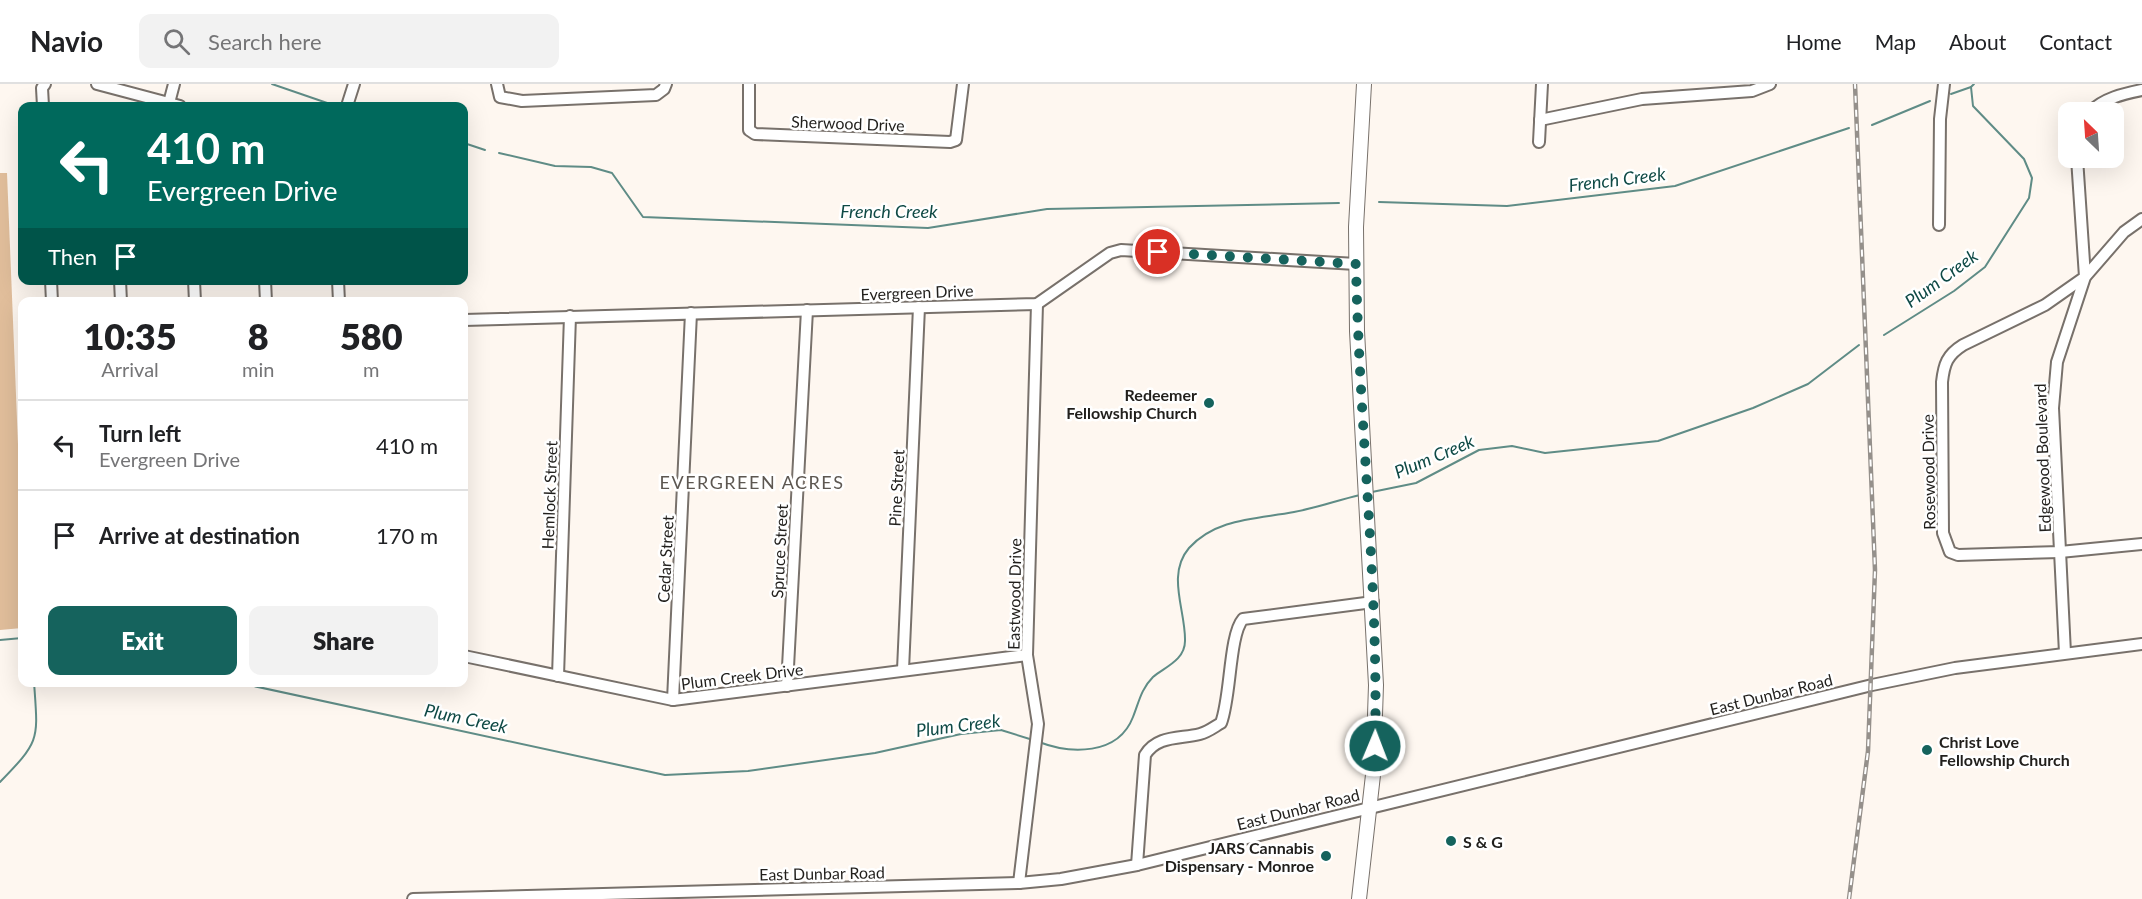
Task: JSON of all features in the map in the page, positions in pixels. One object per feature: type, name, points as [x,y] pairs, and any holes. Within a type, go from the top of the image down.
[{"type":"main road","points":[[1359,899],[1371,806],[1376,685],[1356,264],[1364,84]]},
{"type":"street","points":[[43,102],[42,88],[45,84]]},
{"type":"street","points":[[97,84],[165,102]]},
{"type":"street","points":[[169,102],[174,84]]},
{"type":"street","points":[[348,102],[354,84]]},
{"type":"street","points":[[497,84],[500,97],[534,101],[648,95],[665,87]]},
{"type":"street","name":"Sherwood Drive","points":[[750,84],[747,122],[752,132],[943,142],[956,140],[959,132],[963,84]]},
{"type":"street","points":[[1539,142],[1542,84]]},
{"type":"street","points":[[1540,120],[1642,99],[1752,91],[1770,84]]},
{"type":"street","points":[[1939,225],[1940,119],[1944,84]]},
{"type":"street","points":[[2104,102],[2120,95],[2142,90]]},
{"type":"street","points":[[2078,168],[2085,277]]},
{"type":"street","name":"Edgewood Boulevard","points":[[2065,653],[2053,390],[2060,351],[2085,277],[2124,232],[2142,219]]},
{"type":"street","points":[[1037,304],[1110,253],[1121,250],[1356,264]]},
{"type":"street","name":"Rosewood Drive","points":[[2085,277],[2045,305],[1950,353],[1944,365],[1942,382],[1943,533],[1950,552],[1968,556],[2060,552],[2142,544]]},
{"type":"street","name":"Evergreen Drive","points":[[468,320],[1037,304]]},
{"type":"street","name":"Eastwood Drive","points":[[1019,883],[1037,735],[1027,655],[1037,304]]},
{"type":"street","name":"Pine Street","points":[[903,670],[919,307]]},
{"type":"street","name":"Spruce Street","points":[[787,686],[807,310]]},
{"type":"street","name":"Cedar Street","points":[[673,700],[691,313]]},
{"type":"street","name":"Hemlock Street","points":[[558,676],[570,316]]},
{"type":"street","points":[[1137,865],[1145,755],[1151,746],[1160,741],[1200,734],[1221,723],[1229,694],[1236,631],[1243,619],[1373,602]]},
{"type":"street","name":"East Dunbar Road","points":[[413,899],[792,894],[1061,879],[1137,865],[1877,684],[1954,668],[2142,644]]},
{"type":"street","name":"Plum Creek Drive","points":[[468,657],[673,700],[1027,655]]},
{"type":"shaded area","points":[[0,173],[7,173],[18,444],[18,628],[0,630]]},
{"type":"waterway","name":"French Creek","points":[[272,84],[324,102]]},
{"type":"waterway","name":"Plum Creek","points":[[1884,335],[1954,291],[1985,267],[2029,198],[2032,178],[2024,159],[1973,106],[1971,87],[1974,84]]},
{"type":"waterway","name":"French Creek","points":[[1951,94],[1971,87]]},
{"type":"waterway","name":"French Creek","points":[[1872,125],[1930,101]]},
{"type":"waterway","name":"French Creek","points":[[1379,202],[1507,206],[1675,186],[1849,128]]},
{"type":"waterway","name":"French Creek","points":[[468,144],[485,150]]},
{"type":"waterway","name":"French Creek","points":[[499,153],[555,166],[591,167],[612,173],[643,217],[928,228],[1047,209],[1339,203]]},
{"type":"waterway","name":"Plum Creek","points":[[1372,492],[1416,483],[1479,450],[1512,446],[1545,453],[1658,441],[1753,408],[1808,384],[1859,345]]},
{"type":"waterway","name":"Plum Creek","points":[[1039,742],[1065,749],[1092,749],[1116,739],[1126,730],[1149,682],[1174,662],[1184,648],[1185,629],[1179,593],[1179,570],[1182,559],[1189,548],[1200,538],[1224,525],[1238,521],[1303,510],[1360,495]]},
{"type":"waterway","name":"Plum Creek","points":[[0,640],[18,638]]},
{"type":"waterway","points":[[0,782],[23,757],[34,738],[36,728],[34,687]]},
{"type":"waterway","name":"Plum Creek","points":[[258,687],[665,775],[748,771],[875,753],[961,734],[1001,730],[1033,740]]},
{"type":"railway","points":[[1849,899],[1868,751],[1875,570],[1855,84]]},
{"type":"place","name":"Redeemer Fellowship Church","points":[[1209,403]]},
{"type":"place","name":"Christ Love Fellowship Church","points":[[1927,750]]},
{"type":"place","name":"S & G","points":[[1451,841]]},
{"type":"place","name":"JARS Cannabis Dispensary - Monroe","points":[[1326,856]]},
{"type":"district","name":"EVERGREEN ACRES","points":[[752,482]]},
{"type":"route","points":[[1158,252],[1356,264],[1357,331],[1376,644],[1375,746]]}]
